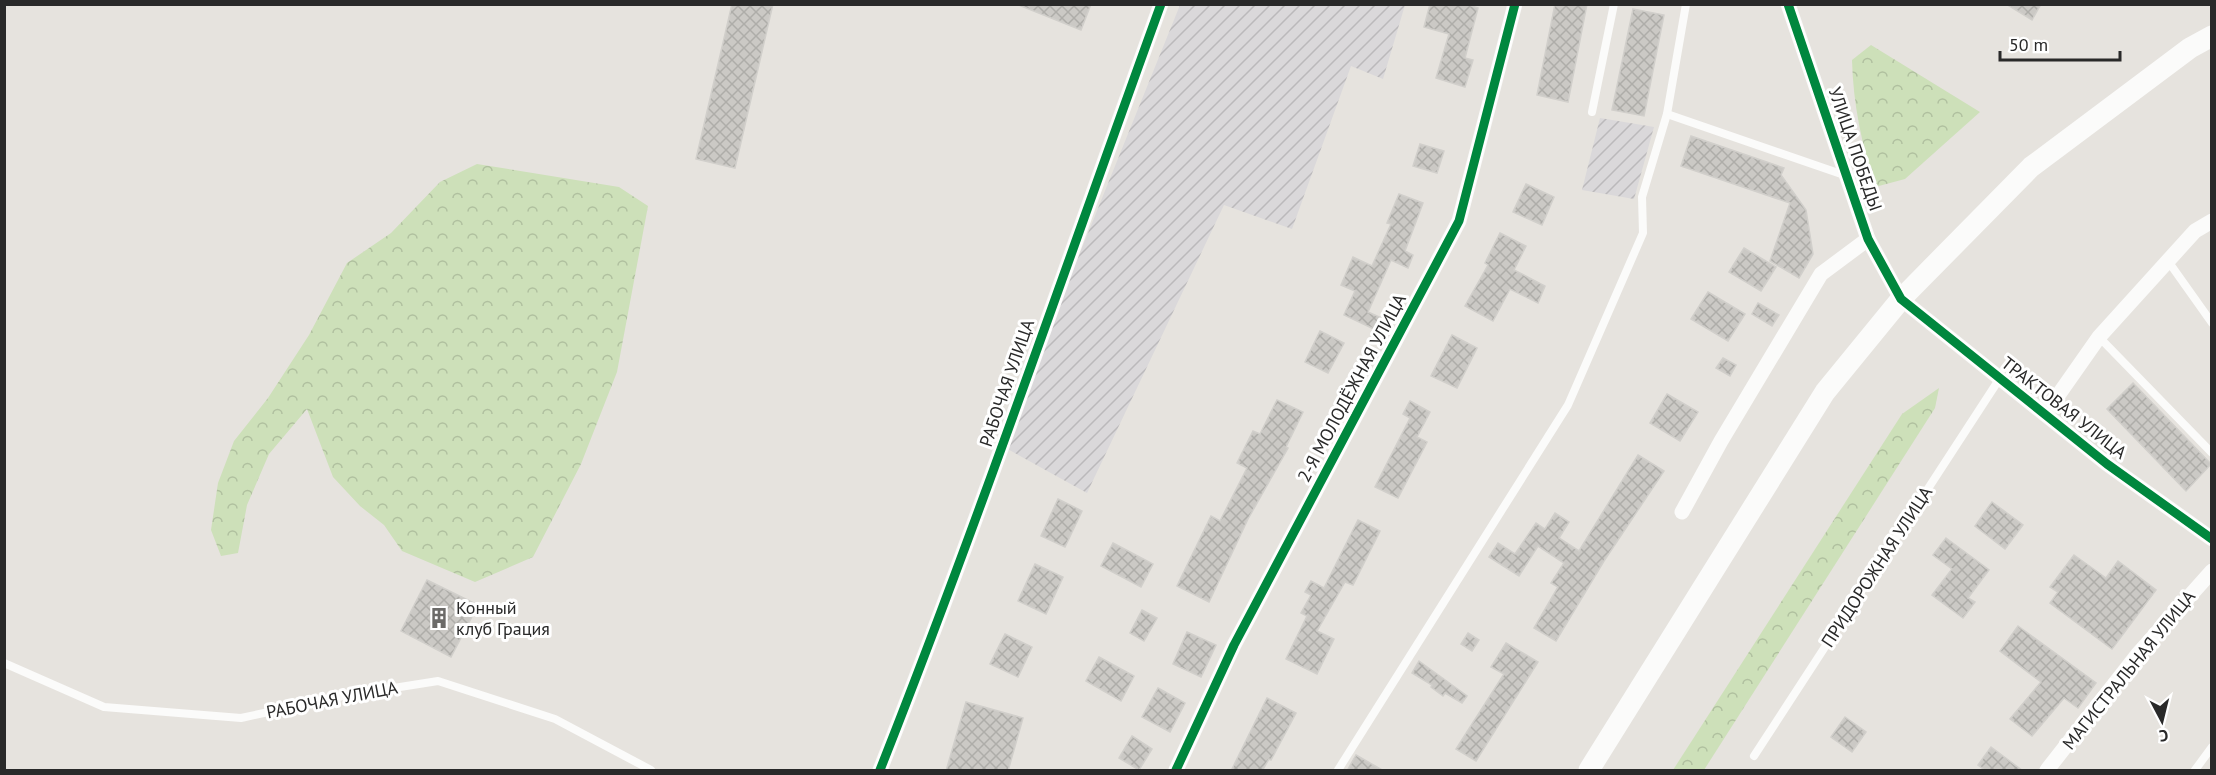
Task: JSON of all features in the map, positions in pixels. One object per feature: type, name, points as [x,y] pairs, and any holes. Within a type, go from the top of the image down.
[{"type":"main road","points":[[1589,771],[1826,392],[1901,299],[2031,167],[2190,48],[2211,36]]},
{"type":"street","name":"РАБОЧАЯ УЛИЦА","points":[[880,771],[963,556],[1161,4]]},
{"type":"street","name":"2-Я МОЛОДЁЖНАЯ УЛИЦА","points":[[1176,771],[1234,645],[1459,221],[1515,4]]},
{"type":"street","name":"УЛИЦА ПОБЕДЫ","points":[[1788,4],[1868,238],[1901,299]]},
{"type":"street","points":[[2045,414],[2099,337],[2195,231],[2211,221]]},
{"type":"street","points":[[1682,512],[1720,441],[1821,274],[1868,238]]},
{"type":"street","name":"ТРАКТОВАЯ УЛИЦА","points":[[1901,299],[2107,464],[2211,538]]},
{"type":"street","name":"МАГИСТРАЛЬНАЯ УЛИЦА","points":[[2047,771],[2138,655],[2211,571]]},
{"type":"lane","points":[[1592,112],[1614,4]]},
{"type":"lane","points":[[1338,771],[1568,405],[1643,233],[1642,197],[1667,114],[1686,4]]},
{"type":"lane","points":[[1667,114],[1847,176]]},
{"type":"lane","points":[[2168,261],[2211,323]]},
{"type":"lane","points":[[2099,337],[2211,453]]},
{"type":"lane","name":"ПРИДОРОЖНАЯ УЛИЦА","points":[[1754,756],[2000,378]]},
{"type":"lane","name":"РАБОЧАЯ УЛИЦА","points":[[4,663],[104,707],[241,718],[343,696],[438,681],[555,719],[651,771]]},
{"type":"lane","points":[[2195,771],[2211,747]]},
{"type":"shaded area","points":[[1180,5],[1405,5],[1383,79],[1351,66],[1292,229],[1224,205],[1087,493],[1002,446]]},
{"type":"shaded area","points":[[1600,118],[1654,127],[1634,199],[1582,190]]},
{"type":"green space","points":[[1871,45],[1980,112],[1905,179],[1875,187],[1859,124],[1852,60]]},
{"type":"green space","points":[[477,164],[619,187],[648,206],[617,372],[581,464],[533,557],[475,582],[402,551],[384,525],[360,506],[333,477],[307,409],[269,454],[247,505],[238,553],[221,556],[211,530],[218,483],[234,441],[268,398],[309,335],[347,263],[391,233],[440,182]]},
{"type":"green space","points":[[1939,388],[1935,408],[1704,770],[1673,770],[1902,414]]},
{"type":"building","points":[[732,4],[773,4],[735,168],[696,159]]},
{"type":"building","points":[[1016,4],[1091,4],[1081,30]]},
{"type":"building","points":[[1430,4],[1466,4],[1478,8],[1465,58],[1473,60],[1465,87],[1436,78],[1449,34],[1424,27]]},
{"type":"building","points":[[1555,4],[1587,4],[1568,102],[1537,95]]},
{"type":"building","points":[[2006,4],[2041,4],[2032,20]]},
{"type":"building","points":[[1633,9],[1664,15],[1644,116],[1612,110]]},
{"type":"building","points":[[1691,136],[1784,168],[1781,175],[1806,210],[1813,254],[1799,278],[1770,261],[1790,203],[1681,166]]},
{"type":"building","points":[[1420,144],[1444,151],[1437,173],[1413,166]]},
{"type":"building","points":[[1526,184],[1554,197],[1542,225],[1513,212]]},
{"type":"building","points":[[1399,194],[1423,203],[1405,251],[1413,255],[1408,268],[1391,260],[1368,312],[1384,319],[1378,331],[1344,315],[1355,291],[1341,285],[1353,257],[1372,266],[1391,224],[1387,223]]},
{"type":"building","points":[[1500,233],[1526,246],[1514,270],[1545,286],[1538,303],[1510,289],[1493,321],[1465,306],[1488,265],[1485,263]]},
{"type":"building","points":[[1744,248],[1776,267],[1761,291],[1729,272]]},
{"type":"building","points":[[1708,292],[1745,314],[1728,341],[1691,319]]},
{"type":"building","points":[[1758,303],[1779,315],[1772,326],[1752,314]]},
{"type":"building","points":[[1320,331],[1344,343],[1328,373],[1305,362]]},
{"type":"building","points":[[1452,335],[1477,348],[1457,388],[1431,376]]},
{"type":"building","points":[[1723,358],[1736,365],[1730,376],[1716,368]]},
{"type":"building","points":[[2133,383],[2211,464],[2186,491],[2107,409]]},
{"type":"building","points":[[1667,394],[1698,412],[1680,441],[1650,423]]},
{"type":"building","points":[[1277,400],[1303,412],[1286,447],[1288,448],[1248,519],[1209,602],[1177,586],[1211,516],[1220,521],[1247,468],[1237,463],[1253,431],[1260,434]]},
{"type":"building","points":[[1410,401],[1430,412],[1417,437],[1427,442],[1398,498],[1375,487],[1410,418],[1403,414]]},
{"type":"building","points":[[1638,455],[1664,471],[1604,561],[1556,641],[1534,628],[1558,587],[1551,583],[1564,563],[1538,546],[1519,576],[1489,557],[1498,543],[1515,554],[1536,523],[1545,529],[1555,513],[1569,522],[1559,538],[1579,551]]},
{"type":"building","points":[[1058,499],[1082,511],[1065,547],[1041,536]]},
{"type":"building","points":[[1992,502],[2023,525],[2005,549],[1975,526]]},
{"type":"building","points":[[1358,520],[1380,531],[1353,585],[1345,582],[1317,631],[1334,639],[1317,674],[1286,659],[1307,616],[1301,613],[1311,595],[1305,592],[1311,581],[1324,588]]},
{"type":"building","points":[[1946,538],[1989,570],[1968,598],[1975,602],[1963,618],[1932,595],[1952,569],[1933,555]]},
{"type":"building","points":[[1113,543],[1153,564],[1141,587],[1101,566]]},
{"type":"building","points":[[2074,555],[2106,578],[2118,561],[2156,590],[2112,649],[2050,603],[2058,592],[2050,587]]},
{"type":"building","points":[[1035,564],[1063,577],[1046,614],[1018,601]]},
{"type":"building","name":"Конный клуб Грация","points":[[427,580],[478,605],[451,657],[401,631]]},
{"type":"building","points":[[1142,610],[1157,618],[1144,641],[1130,633]]},
{"type":"building","points":[[2018,626],[2096,683],[2078,708],[2064,698],[2032,736],[2010,719],[2041,682],[2000,651]]},
{"type":"building","points":[[1187,632],[1216,645],[1201,677],[1173,664]]},
{"type":"building","points":[[1468,633],[1479,640],[1472,651],[1461,644]]},
{"type":"building","points":[[1005,634],[1032,647],[1018,677],[990,664]]},
{"type":"building","points":[[1506,643],[1538,662],[1476,761],[1456,749],[1504,674],[1491,667]]},
{"type":"building","points":[[1099,657],[1134,676],[1121,701],[1086,681]]},
{"type":"building","points":[[1419,661],[1467,696],[1462,703],[1445,693],[1443,696],[1431,687],[1432,685],[1412,673]]},
{"type":"building","points":[[1158,688],[1185,703],[1170,732],[1142,717]]},
{"type":"building","points":[[1267,698],[1296,713],[1271,760],[1269,759],[1262,771],[1231,771]]},
{"type":"building","points":[[966,702],[1023,718],[1008,771],[946,771]]},
{"type":"building","points":[[1845,717],[1866,732],[1852,752],[1831,737]]},
{"type":"building","points":[[1132,736],[1152,749],[1139,770],[1119,758]]},
{"type":"building","points":[[1991,747],[2023,771],[1986,771],[1978,765]]},
{"type":"building","points":[[1356,755],[1384,771],[1347,771]]},
{"type":"cycle path","points":[[880,770],[988,484],[1161,4]]},
{"type":"cycle path","points":[[1176,770],[1234,645],[1459,221],[1515,4]]},
{"type":"cycle path","points":[[1788,4],[1868,239],[1901,299],[2107,464],[2212,539]]},
{"type":"place","name":"Конный клуб Грация","points":[[439,618]]}]
